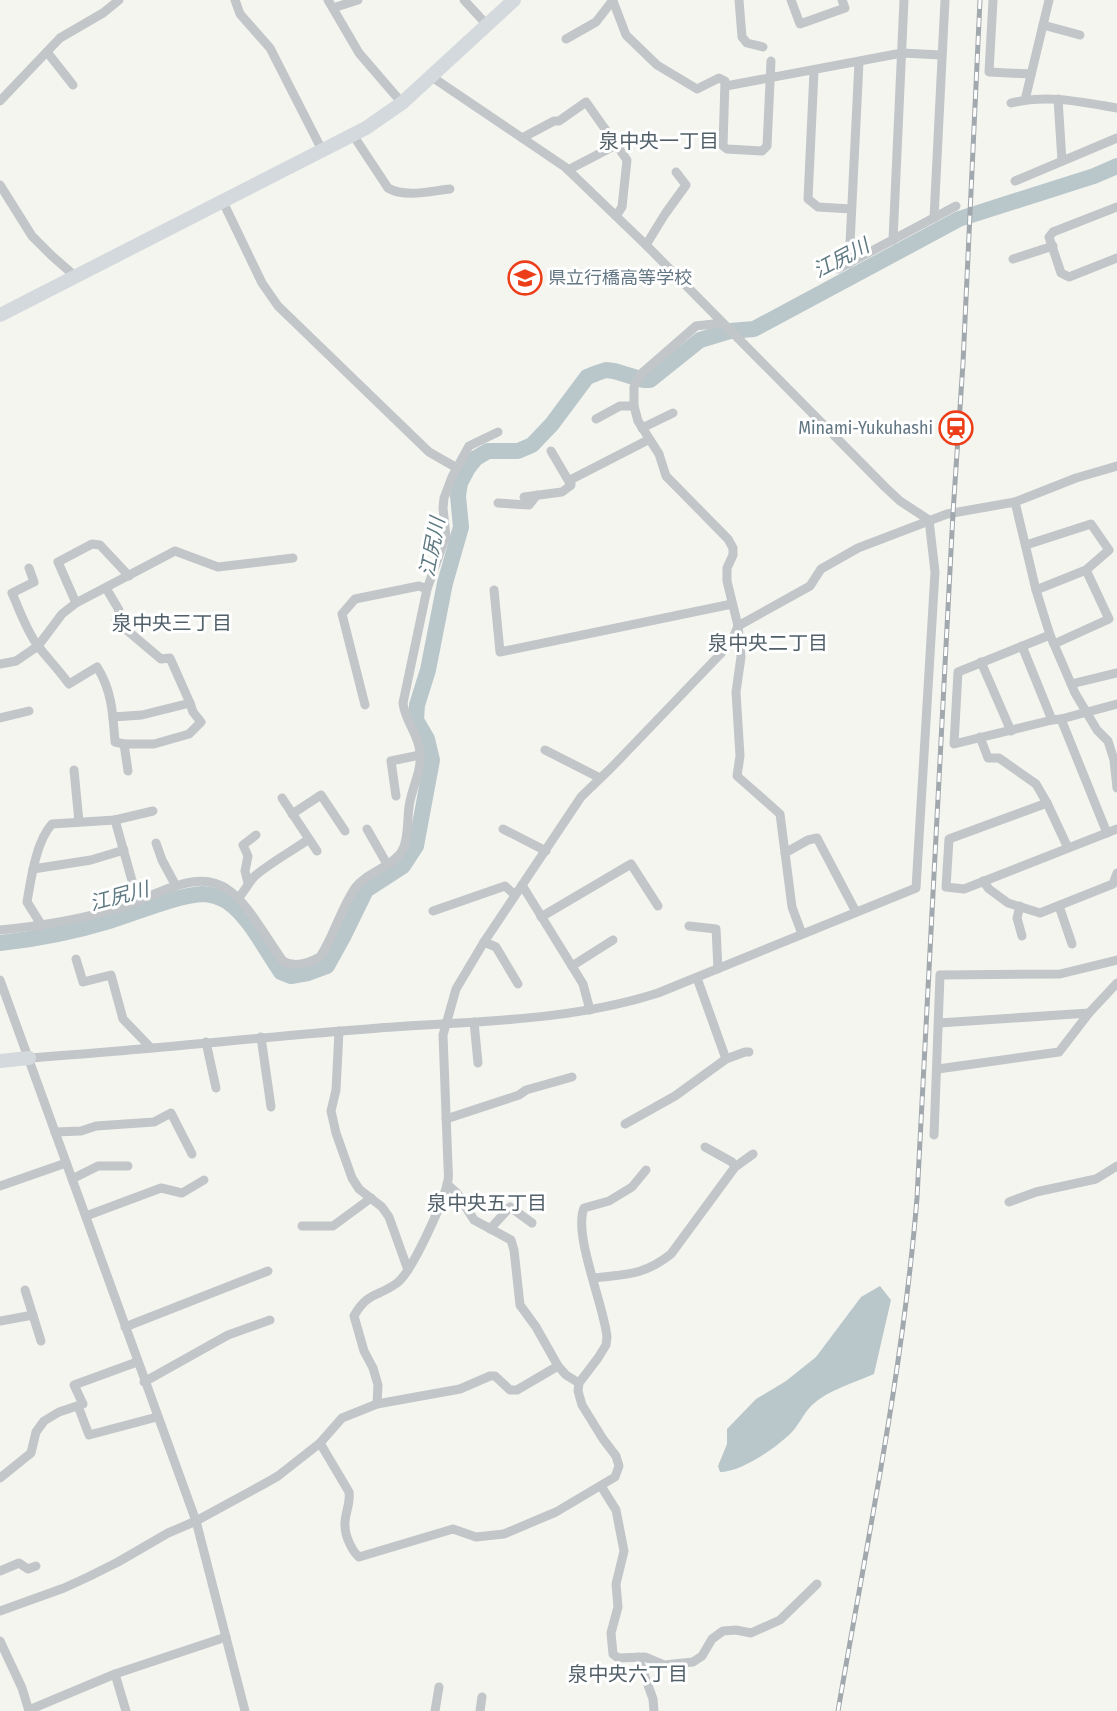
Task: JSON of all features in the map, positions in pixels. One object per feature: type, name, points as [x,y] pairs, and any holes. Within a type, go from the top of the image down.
[{"type":"street","points":[[0,101],[60,38],[103,13],[119,0]]},
{"type":"street","points":[[236,0],[240,14],[270,48],[323,152]]},
{"type":"street","points":[[358,0],[331,4],[359,53],[402,103]]},
{"type":"street","points":[[464,0],[487,25]]},
{"type":"street","points":[[0,315],[353,135],[402,103],[514,0]]},
{"type":"street","points":[[739,0],[742,38],[747,43],[763,47]]},
{"type":"street","points":[[791,0],[800,24],[845,8],[842,0]]},
{"type":"street","points":[[893,240],[904,0]]},
{"type":"street","points":[[934,218],[945,0]]},
{"type":"street","points":[[993,0],[990,72],[1031,74]]},
{"type":"street","points":[[1025,100],[1049,0]]},
{"type":"street","points":[[566,39],[596,22],[613,1]]},
{"type":"street","points":[[613,1],[626,35],[657,65],[697,89],[719,78],[725,81],[723,146],[728,149],[762,151],[767,146],[771,61]]},
{"type":"street","points":[[1043,25],[1080,35]]},
{"type":"street","points":[[47,52],[73,85]]},
{"type":"street","points":[[726,86],[902,53],[941,55]]},
{"type":"street","points":[[849,264],[859,62]]},
{"type":"street","points":[[814,71],[808,199],[818,207],[851,209]]},
{"type":"street","points":[[432,77],[568,170],[646,245],[886,488],[900,501],[929,520]]},
{"type":"street","points":[[1058,99],[1062,161]]},
{"type":"street","points":[[1011,103],[1025,100],[1058,99],[1117,108]]},
{"type":"street","points":[[522,138],[554,121],[559,121],[586,102],[627,160],[622,207],[616,216]]},
{"type":"street","points":[[353,135],[388,188],[393,191],[403,193],[450,189]]},
{"type":"street","points":[[1015,181],[1117,138]]},
{"type":"street","points":[[568,170],[616,145]]},
{"type":"street","points":[[646,245],[686,185],[676,172]]},
{"type":"street","points":[[0,185],[32,236],[76,277]]},
{"type":"street","points":[[223,202],[262,283],[278,306],[429,452],[457,468]]},
{"type":"street","points":[[838,269],[956,206]]},
{"type":"street","points":[[1117,207],[1053,232],[1049,237],[1061,273],[1069,277],[1117,258]]},
{"type":"street","points":[[1013,259],[1053,246]]},
{"type":"street","points":[[722,323],[696,326],[641,374],[634,387],[634,406],[648,440],[659,454],[666,476],[732,544],[733,555],[727,568],[727,581],[738,626],[741,657],[736,692],[740,756],[737,776],[780,814],[792,907],[802,934]]},
{"type":"street","points":[[596,419],[620,406],[634,406]]},
{"type":"street","points":[[642,428],[673,413]]},
{"type":"street","points":[[0,930],[42,926],[86,917],[138,902],[190,882],[209,882],[220,885],[238,897],[283,961],[295,965],[313,961],[323,953],[356,887],[364,879],[398,857],[403,849],[420,755],[418,738],[404,714],[403,703],[427,589],[446,536],[444,498],[469,446],[498,432]]},
{"type":"street","points":[[524,497],[562,492],[571,485],[572,480],[648,440]]},
{"type":"street","points":[[551,451],[571,485]]},
{"type":"street","points":[[377,1404],[378,1385],[373,1368],[364,1352],[354,1316],[368,1297],[397,1283],[408,1270],[443,1198],[448,1166],[443,1035],[456,989],[484,942],[581,797],[731,643],[738,626],[810,586],[821,569],[858,548],[929,520],[947,514],[1015,502],[1117,465]]},
{"type":"street","points":[[498,503],[529,505],[537,495]]},
{"type":"street","points":[[1015,502],[1036,590],[1052,639],[1071,684],[1097,730],[1108,741],[1114,760],[1117,788]]},
{"type":"street","points":[[0,1060],[261,1037],[474,1022],[590,1010],[629,1002],[697,978],[916,888],[935,572],[929,520]]},
{"type":"street","points":[[1026,545],[1090,524],[1109,550],[1086,570],[1036,590]]},
{"type":"street","points":[[76,603],[58,562],[92,544],[100,545],[129,576]]},
{"type":"street","points":[[0,664],[16,661],[38,646],[62,614],[76,603],[175,551],[218,567],[293,558]]},
{"type":"street","points":[[29,568],[34,582],[12,593],[30,633],[69,684],[97,667],[109,691],[115,742],[154,744],[195,730],[201,722],[193,712],[171,658],[161,658],[116,621],[118,610],[106,588]]},
{"type":"street","points":[[1086,570],[1108,619],[1052,639],[1022,646],[958,672],[954,744],[1117,704]]},
{"type":"street","points":[[365,705],[342,614],[355,599],[419,586],[427,589]]},
{"type":"street","points":[[494,590],[500,652],[732,604]]},
{"type":"street","points":[[1022,646],[1107,833]]},
{"type":"street","points":[[981,662],[1011,731]]},
{"type":"street","points":[[1071,684],[1116,673]]},
{"type":"street","points":[[113,717],[142,715],[190,703]]},
{"type":"street","points":[[0,718],[29,711]]},
{"type":"street","points":[[980,737],[988,758],[999,758],[1036,784],[1068,848]]},
{"type":"street","points":[[124,744],[128,771]]},
{"type":"street","points":[[545,750],[600,778]]},
{"type":"street","points":[[396,796],[391,761],[420,755]]},
{"type":"street","points":[[74,771],[79,822]]},
{"type":"street","points":[[292,814],[321,795],[345,831]]},
{"type":"street","points":[[282,798],[317,851]]},
{"type":"street","points":[[1047,803],[949,839],[946,887],[964,889],[1117,829]]},
{"type":"street","points":[[42,926],[27,902],[33,869],[46,830],[52,824],[115,820],[153,812]]},
{"type":"street","points":[[115,820],[138,902]]},
{"type":"street","points":[[367,829],[387,864]]},
{"type":"street","points":[[503,829],[546,851]]},
{"type":"street","points":[[249,883],[245,871],[248,856],[243,845],[256,835]]},
{"type":"street","points":[[785,853],[808,840],[817,838],[856,912]]},
{"type":"street","points":[[238,897],[247,890],[249,883],[256,875],[309,839]]},
{"type":"street","points":[[156,843],[176,886]]},
{"type":"street","points":[[33,869],[91,860],[124,850]]},
{"type":"street","points":[[541,916],[631,864],[658,906]]},
{"type":"street","points":[[983,881],[989,889],[1008,903],[1040,913],[1113,884],[1117,873]]},
{"type":"street","points":[[522,885],[583,984],[590,1010]]},
{"type":"street","points":[[433,911],[505,886],[515,895]]},
{"type":"street","points":[[1020,906],[1017,918],[1022,936]]},
{"type":"street","points":[[1059,906],[1072,944]]},
{"type":"street","points":[[689,926],[716,929],[718,969]]},
{"type":"street","points":[[572,966],[613,940]]},
{"type":"street","points":[[484,942],[496,947],[518,984]]},
{"type":"street","points":[[76,959],[82,982],[111,975],[123,1020],[150,1047]]},
{"type":"street","points":[[934,1135],[940,975],[1060,974],[1117,960]]},
{"type":"street","points":[[697,978],[726,1059]]},
{"type":"street","points":[[0,980],[4,1001],[28,1058],[196,1521],[244,1711]]},
{"type":"street","points":[[938,1069],[1059,1052],[1089,1013],[1117,983]]},
{"type":"street","points":[[939,1023],[1089,1013]]},
{"type":"street","points":[[474,1022],[478,1063]]},
{"type":"street","points":[[339,1031],[336,1090],[331,1110],[333,1121],[352,1178],[359,1189],[382,1207],[389,1217],[408,1270]]},
{"type":"street","points":[[261,1037],[271,1107]]},
{"type":"street","points":[[206,1042],[216,1088]]},
{"type":"street","points":[[625,1124],[675,1096],[726,1059],[750,1052]]},
{"type":"street","points":[[446,1119],[519,1095],[526,1090],[572,1077]]},
{"type":"street","points":[[55,1132],[81,1131],[96,1126],[154,1122],[171,1113],[192,1154]]},
{"type":"street","points":[[705,1147],[732,1162],[735,1167]]},
{"type":"street","points":[[593,1278],[644,1271],[658,1265],[671,1254],[735,1167],[753,1154]]},
{"type":"street","points":[[0,1186],[66,1163]]},
{"type":"street","points":[[72,1179],[98,1166],[128,1166]]},
{"type":"street","points":[[1009,1202],[1035,1192],[1096,1179],[1117,1166]]},
{"type":"street","points":[[320,1443],[350,1492],[344,1528],[353,1550],[359,1557],[453,1528],[476,1537],[504,1534],[556,1512],[615,1477],[619,1466],[616,1456],[582,1405],[578,1391],[579,1383],[606,1345],[607,1336],[583,1234],[583,1211],[588,1206],[605,1203],[632,1186],[646,1170]]},
{"type":"street","points":[[86,1216],[160,1188],[182,1193],[204,1180]]},
{"type":"street","points":[[447,1184],[457,1193],[474,1220],[508,1237],[513,1244],[520,1305],[536,1327],[558,1366],[566,1375],[579,1383]]},
{"type":"street","points":[[302,1226],[333,1226],[371,1198]]},
{"type":"street","points":[[490,1229],[510,1207],[532,1223]]},
{"type":"street","points":[[125,1327],[268,1271]]},
{"type":"street","points":[[25,1290],[41,1341]]},
{"type":"street","points":[[0,1322],[33,1315]]},
{"type":"street","points":[[144,1382],[228,1335],[270,1320]]},
{"type":"street","points":[[0,1478],[31,1453],[36,1432],[44,1421],[59,1412],[83,1404],[74,1385],[137,1362]]},
{"type":"street","points":[[0,1611],[88,1577],[278,1476],[320,1443],[342,1418],[377,1404],[460,1389],[490,1376],[495,1376],[510,1390],[517,1390],[558,1366]]},
{"type":"street","points":[[78,1406],[89,1436],[157,1417]]},
{"type":"street","points":[[602,1486],[616,1510],[624,1551],[616,1584],[618,1607],[611,1633],[613,1654],[618,1658],[651,1658],[664,1665],[693,1662],[702,1656],[712,1639],[723,1631],[736,1630],[751,1633],[769,1627],[780,1620],[817,1584]]},
{"type":"street","points":[[0,1571],[19,1563],[28,1569],[36,1566]]},
{"type":"street","points":[[0,1641],[22,1688],[29,1711],[115,1674],[226,1637]]},
{"type":"street","points":[[638,1658],[653,1699],[654,1711]]},
{"type":"street","points":[[115,1674],[126,1711]]},
{"type":"street","points":[[435,1711],[439,1687]]},
{"type":"street","points":[[480,1711],[482,1697]]},
{"type":"shaded area","points":[[880,1286],[891,1300],[874,1374],[833,1391],[818,1400],[792,1432],[766,1453],[738,1468],[720,1472],[718,1466],[727,1444],[727,1429],[756,1399],[786,1381],[816,1357],[861,1297]]},
{"type":"waterway","name":"江尻川","points":[[0,943],[68,932],[179,898],[205,894],[222,899],[236,908],[281,972],[291,976],[327,966],[366,890],[403,866],[416,846],[432,760],[427,739],[416,720],[417,705],[428,670],[445,583],[461,527],[458,496],[460,483],[476,458],[488,451],[518,451],[532,445],[552,424],[587,377],[606,370],[650,380],[700,340],[730,331],[754,329],[959,219],[1094,176],[1117,166]]},
{"type":"railway","points":[[838,1711],[903,1327],[917,1198],[963,363],[980,0]]},
{"type":"place","name":"県立行橋高等学校","points":[[525,278]]},
{"type":"place","name":"Minami-Yukuhashi","points":[[956,428]]},
{"type":"district","name":"泉中央一丁目","points":[[659,141]]},
{"type":"district","name":"泉中央三丁目","points":[[172,623]]},
{"type":"district","name":"泉中央二丁目","points":[[768,643]]},
{"type":"district","name":"泉中央五丁目","points":[[487,1203]]},
{"type":"district","name":"泉中央六丁目","points":[[628,1674]]}]
